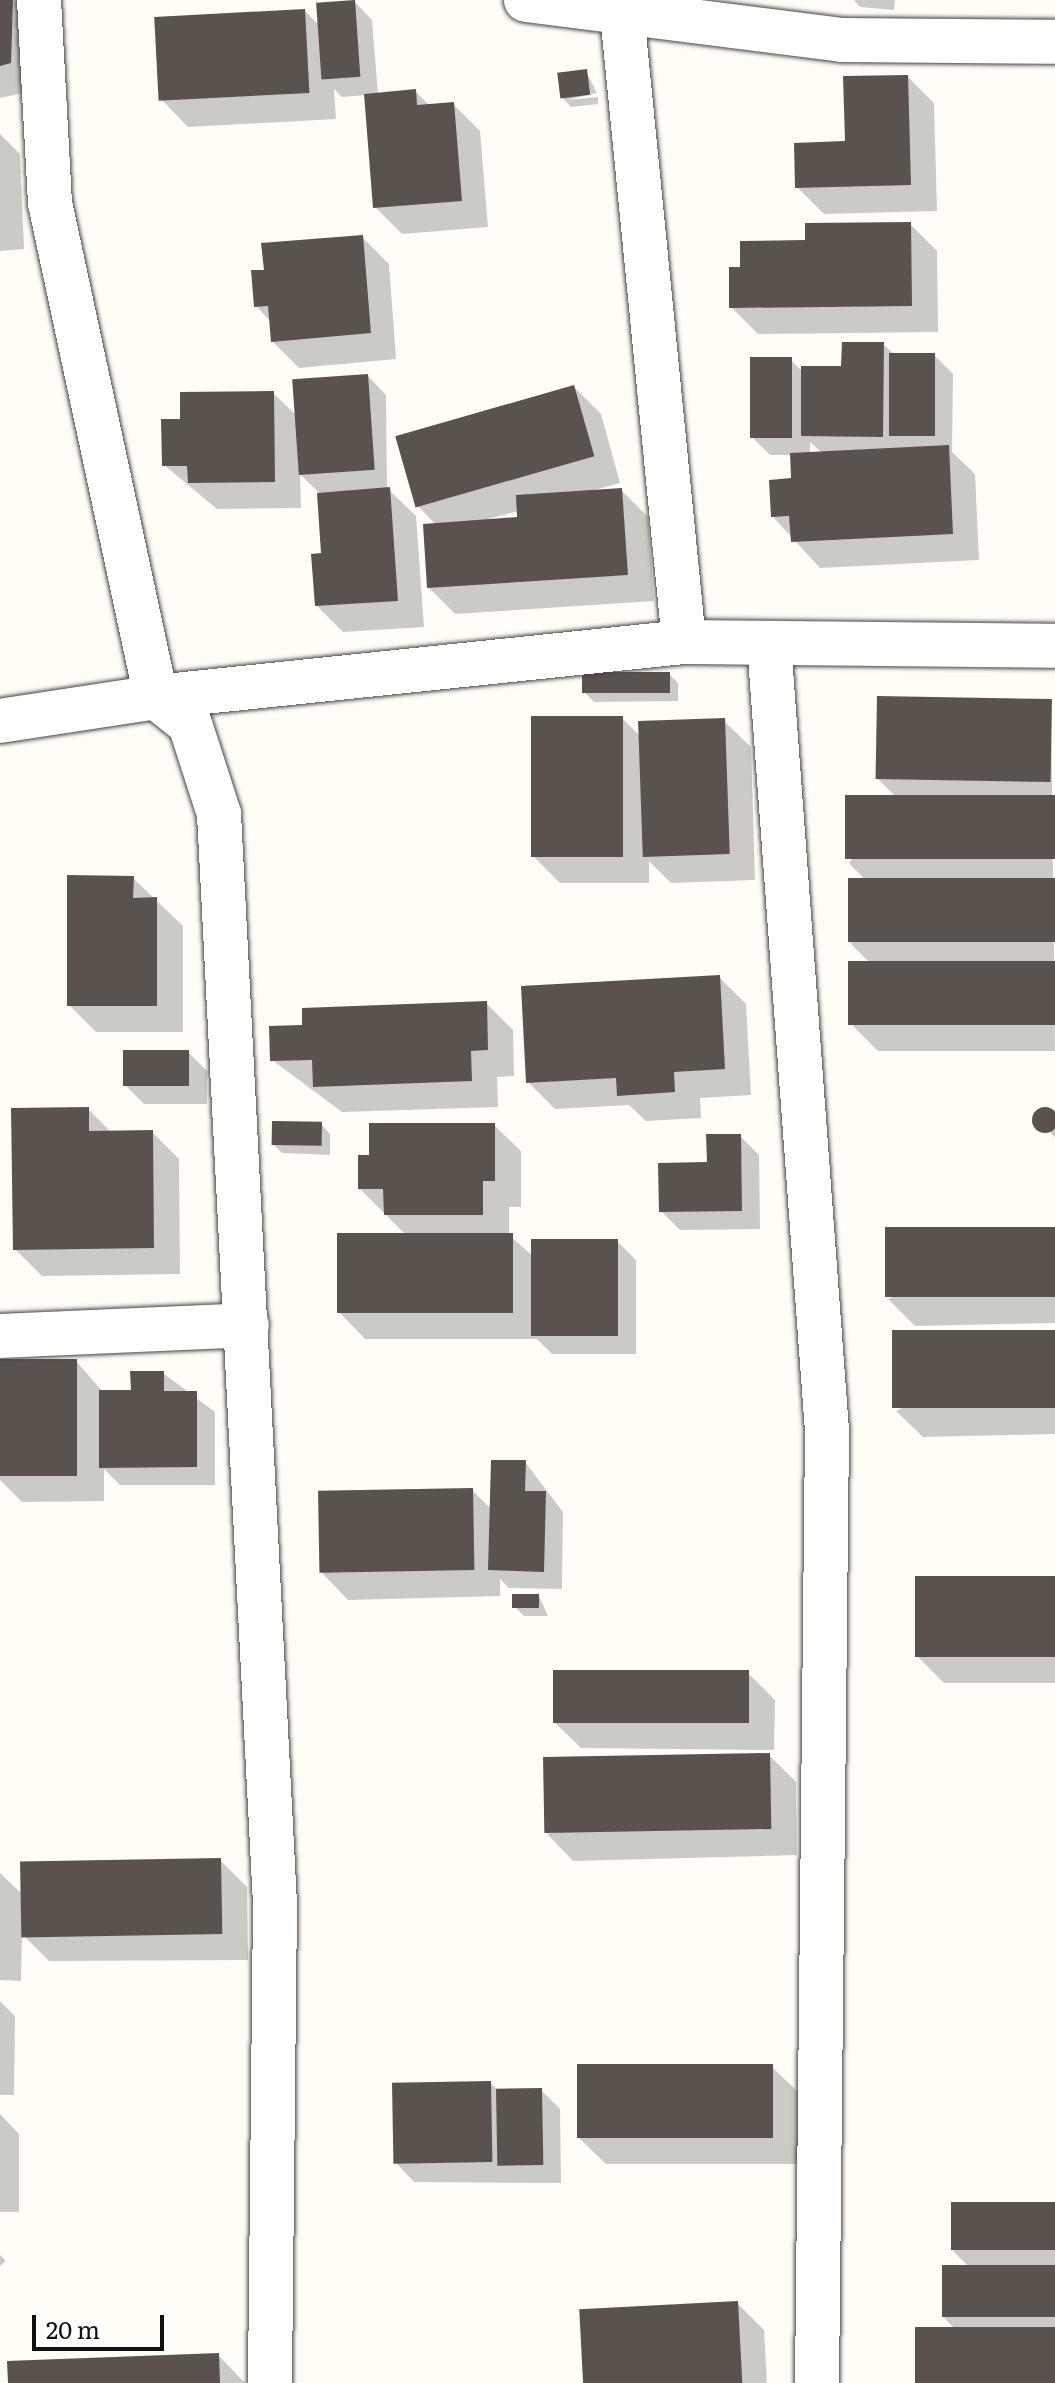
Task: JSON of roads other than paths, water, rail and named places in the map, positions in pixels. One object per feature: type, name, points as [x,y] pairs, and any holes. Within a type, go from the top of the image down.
[{"type":"street","points":[[39,0],[50,203],[156,697],[190,724],[219,814],[275,1903],[270,2383]]},
{"type":"street","points":[[526,0],[842,40],[1055,42]]},
{"type":"street","points":[[622,13],[684,642]]},
{"type":"street","points":[[0,721],[156,697],[684,642],[1055,646]]},
{"type":"street","points":[[769,643],[827,1431],[817,2383]]},
{"type":"street","points":[[0,1336],[247,1325]]}]
